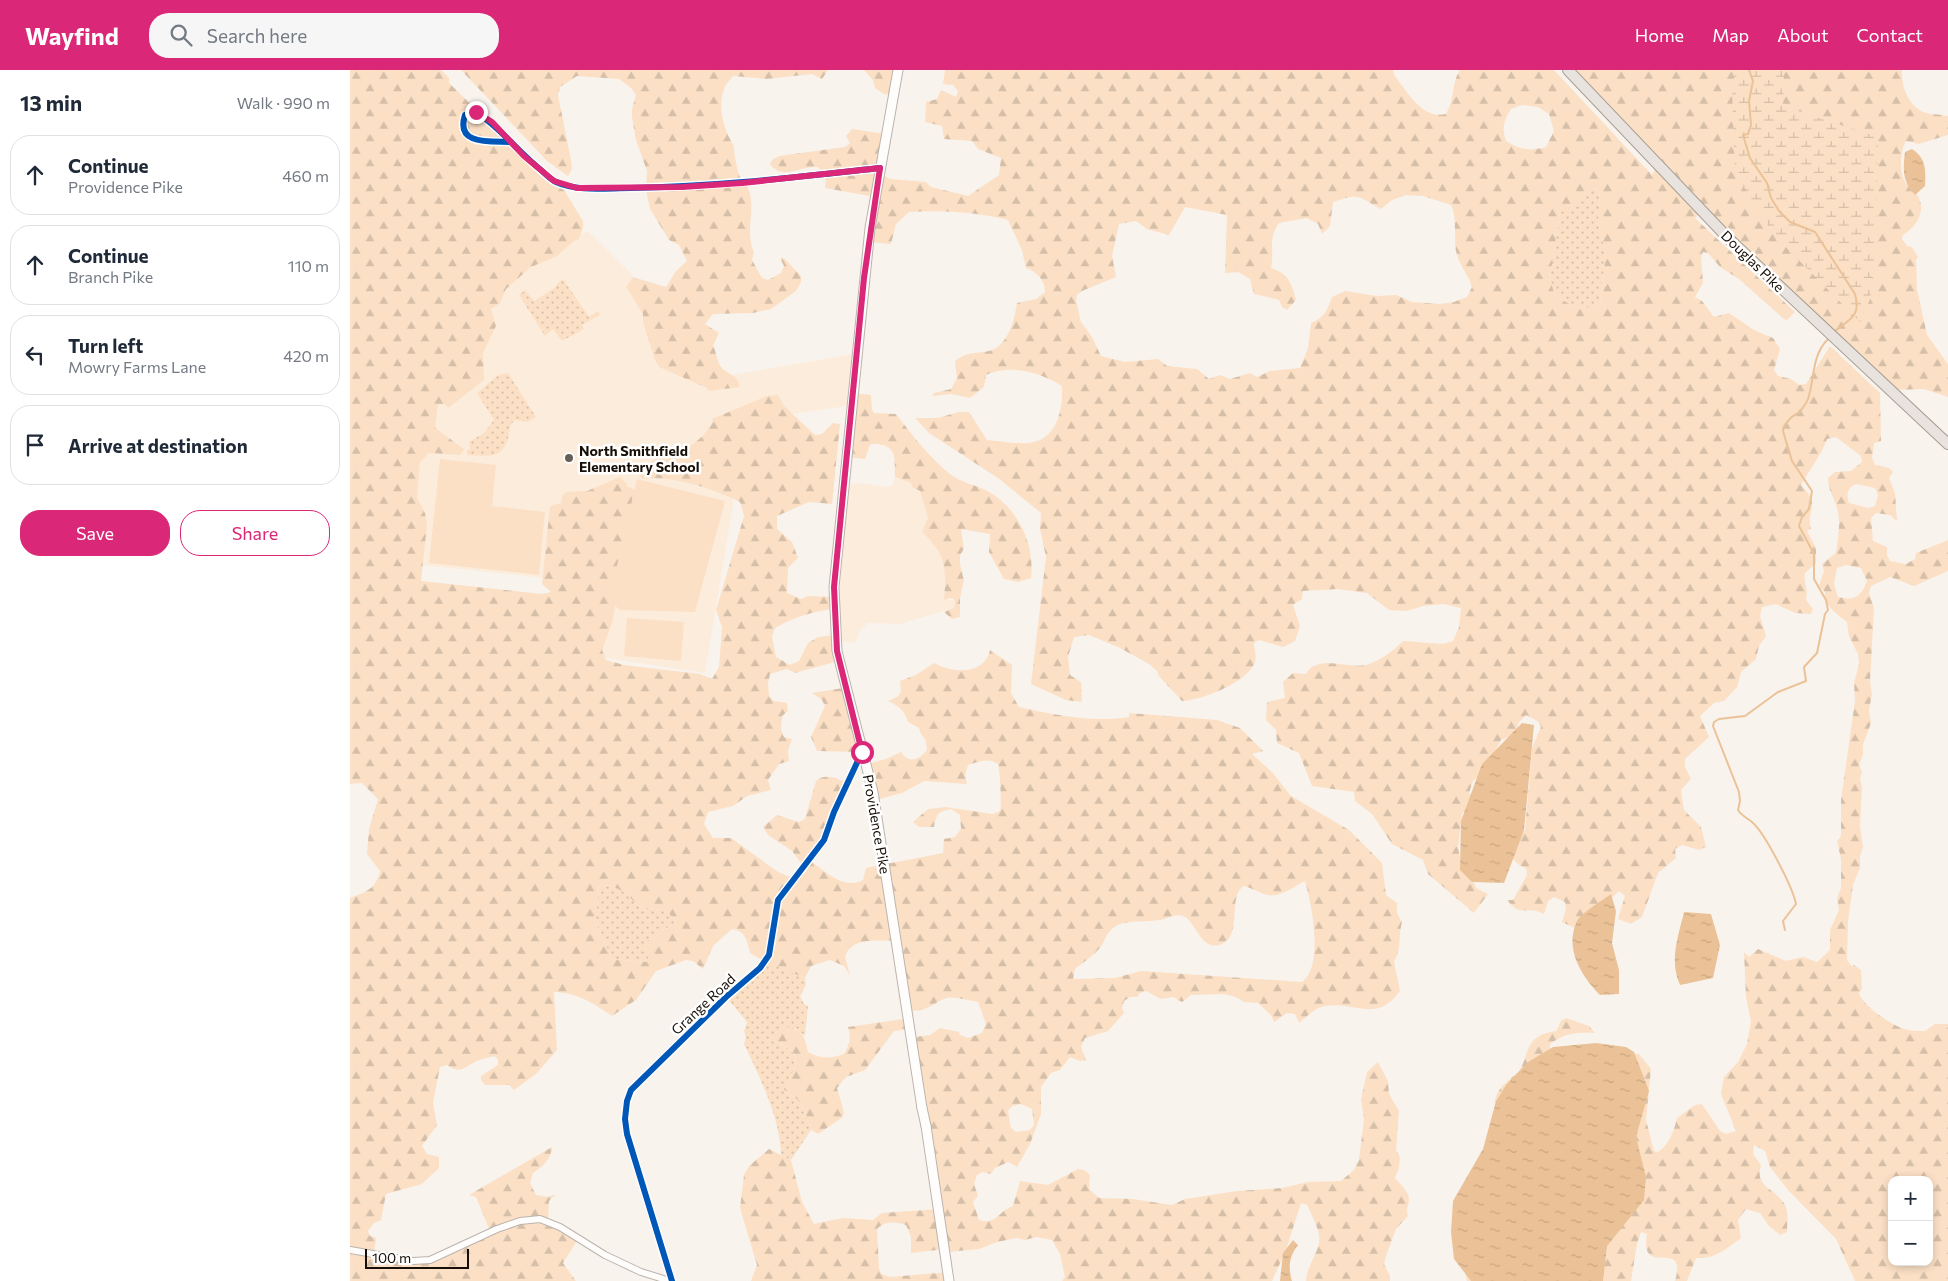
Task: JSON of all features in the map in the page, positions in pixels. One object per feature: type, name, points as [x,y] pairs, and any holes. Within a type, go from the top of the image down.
[{"type":"main road","name":"Providence Pike","points":[[898,70],[880,168],[864,278],[834,587],[837,651],[873,792],[950,1281]]},
{"type":"main road","name":"Douglas Pike","points":[[1568,70],[1728,238],[1948,444]]},
{"type":"street","points":[[511,142],[472,139],[464,133],[462,124],[465,115],[476,112],[492,122],[511,142],[524,156],[554,181],[577,188],[682,187],[733,184],[880,168]]},
{"type":"street","name":"Grange Road","points":[[671,1281],[627,1134],[625,1119],[627,1101],[632,1090],[648,1073],[726,997],[760,968],[769,955],[778,900],[824,840],[834,812],[862,752]]},
{"type":"street","points":[[350,1250],[413,1261],[430,1260],[497,1228],[520,1221],[540,1219],[560,1227],[605,1255],[641,1272],[671,1281]]},
{"type":"shaded area","name":"North Smithfield Elementary School","points":[[588,231],[688,330],[715,378],[853,354],[847,406],[731,423],[733,504],[705,673],[600,657],[594,583],[412,564],[414,426],[495,283]]},
{"type":"shaded area","points":[[895,477],[911,483],[912,487],[920,491],[928,518],[922,532],[936,545],[945,565],[944,600],[955,600],[954,608],[900,624],[868,623],[859,632],[855,643],[846,641],[836,643],[833,607],[844,484],[860,483],[887,487],[892,486]]},
{"type":"green space","points":[[350,70],[441,70],[449,78],[449,83],[551,183],[564,190],[583,221],[583,228],[579,239],[557,256],[531,267],[506,289],[500,303],[491,309],[496,326],[483,353],[484,380],[448,408],[445,404],[438,404],[435,428],[464,449],[460,455],[429,453],[420,462],[417,498],[425,513],[427,525],[421,581],[542,594],[551,592],[542,584],[550,506],[561,503],[562,496],[566,492],[587,491],[620,477],[628,485],[626,487],[630,487],[635,491],[612,623],[602,650],[606,660],[624,665],[700,674],[712,679],[719,667],[722,627],[716,610],[744,516],[740,502],[692,484],[665,479],[643,479],[636,472],[667,452],[689,447],[703,436],[713,422],[712,419],[767,396],[778,395],[784,406],[815,435],[822,434],[833,423],[840,424],[832,504],[809,502],[777,516],[777,529],[792,542],[798,558],[788,568],[787,593],[801,599],[808,596],[833,597],[833,609],[811,613],[789,621],[775,628],[772,637],[776,657],[790,665],[799,661],[808,643],[818,637],[835,635],[838,661],[795,673],[787,669],[770,674],[768,683],[769,696],[774,701],[787,703],[788,711],[782,716],[781,730],[784,737],[792,739],[788,751],[789,761],[779,764],[768,780],[771,790],[747,796],[733,806],[708,812],[704,824],[713,838],[731,838],[778,872],[795,879],[804,867],[792,851],[768,835],[763,827],[777,815],[799,822],[805,819],[816,781],[823,777],[832,777],[847,784],[811,861],[829,874],[842,881],[856,883],[863,880],[866,868],[943,853],[944,839],[955,837],[961,829],[960,815],[951,809],[940,812],[934,827],[919,827],[913,822],[928,809],[945,807],[993,814],[1000,811],[998,764],[987,760],[968,765],[965,775],[967,784],[924,781],[902,793],[875,800],[867,764],[886,759],[901,752],[907,758],[914,759],[921,756],[927,750],[925,739],[919,728],[908,722],[901,709],[888,701],[897,697],[901,692],[900,681],[916,675],[934,663],[958,670],[974,668],[987,658],[990,650],[1012,665],[1011,693],[1019,707],[1088,719],[1129,717],[1129,713],[1217,720],[1240,728],[1263,751],[1252,754],[1272,772],[1291,796],[1349,830],[1382,863],[1386,895],[1397,903],[1397,913],[1402,922],[1398,952],[1394,962],[1400,991],[1383,1007],[1365,1009],[1336,1005],[1325,1006],[1314,1011],[1299,1023],[1295,1014],[1287,1013],[1274,1022],[1271,1015],[1258,1003],[1244,1002],[1236,997],[1224,994],[1191,995],[1182,1002],[1173,997],[1161,999],[1146,991],[1140,993],[1137,997],[1130,997],[1124,1001],[1122,1008],[1124,1013],[1108,1031],[1085,1038],[1081,1047],[1086,1060],[1080,1061],[1070,1057],[1060,1070],[1051,1073],[1041,1087],[1041,1114],[1030,1144],[1017,1167],[1008,1162],[995,1168],[991,1174],[983,1172],[977,1175],[974,1184],[978,1196],[973,1202],[979,1220],[989,1221],[1013,1206],[1020,1181],[1048,1185],[1078,1169],[1084,1170],[1090,1175],[1089,1189],[1099,1198],[1133,1199],[1172,1205],[1185,1199],[1237,1191],[1282,1188],[1308,1182],[1341,1181],[1354,1170],[1359,1160],[1364,1119],[1361,1099],[1367,1072],[1378,1062],[1388,1081],[1389,1094],[1399,1111],[1396,1150],[1400,1157],[1399,1168],[1395,1178],[1409,1197],[1408,1216],[1396,1229],[1384,1264],[1390,1276],[1390,1281],[1306,1281],[1308,1271],[1318,1248],[1319,1234],[1307,1205],[1301,1203],[1286,1250],[1272,1281],[1062,1281],[1065,1277],[1060,1254],[1052,1240],[1036,1237],[1025,1240],[1017,1238],[997,1242],[979,1249],[948,1252],[946,1249],[911,1253],[911,1237],[906,1225],[891,1222],[877,1229],[881,1274],[890,1277],[949,1272],[952,1281],[751,1281],[757,1265],[740,1208],[744,1175],[749,1166],[769,1149],[791,1160],[802,1202],[814,1224],[843,1218],[873,1220],[882,1213],[939,1209],[914,1037],[930,1035],[940,1028],[959,1032],[960,1035],[968,1038],[982,1033],[986,1024],[978,1002],[962,999],[947,998],[927,1008],[910,1011],[898,940],[867,941],[853,945],[845,957],[850,975],[844,966],[830,960],[811,966],[805,978],[750,953],[743,934],[732,929],[713,946],[703,969],[693,961],[686,960],[656,971],[636,1000],[612,1016],[592,1003],[571,994],[554,992],[557,1050],[536,1074],[514,1090],[509,1085],[485,1085],[481,1080],[481,1076],[498,1065],[498,1059],[494,1056],[479,1060],[459,1070],[447,1065],[440,1067],[433,1103],[437,1125],[422,1146],[427,1154],[439,1157],[439,1168],[422,1184],[386,1194],[381,1220],[374,1223],[368,1231],[370,1236],[376,1238],[374,1254],[431,1261],[490,1231],[476,1197],[469,1195],[552,1147],[548,1159],[533,1173],[530,1183],[536,1195],[548,1197],[556,1194],[549,1201],[548,1223],[578,1239],[563,1263],[576,1281],[350,1281],[350,898],[370,889],[376,882],[380,871],[367,854],[369,829],[378,799],[362,783],[350,784]],"holes":[[[1305,881],[1313,919],[1314,949],[1313,963],[1309,974],[1302,982],[1141,971],[1115,978],[1073,979],[1075,969],[1096,953],[1112,928],[1116,926],[1181,915],[1188,919],[1207,943],[1219,945],[1227,941],[1231,934],[1234,926],[1236,899],[1239,891],[1244,886],[1267,895],[1282,893]],[[610,885],[626,893],[638,906],[667,911],[676,922],[645,943],[649,962],[612,959],[593,917],[596,916],[599,887]],[[1021,1104],[1032,1109],[1034,1125],[1030,1130],[1016,1132],[1011,1128],[1008,1111],[1012,1106]]]},
{"type":"green space","points":[[461,70],[828,70],[822,79],[812,74],[767,79],[733,76],[725,86],[722,96],[721,111],[723,119],[727,133],[734,146],[740,177],[747,187],[750,196],[750,236],[754,252],[752,260],[762,278],[768,280],[781,273],[784,266],[780,258],[784,258],[801,276],[801,282],[796,291],[771,309],[753,313],[713,314],[705,324],[719,333],[713,346],[719,363],[725,371],[735,377],[740,387],[708,391],[707,388],[659,367],[643,322],[643,314],[626,287],[632,279],[636,278],[666,287],[676,271],[687,261],[679,245],[669,240],[650,209],[646,190],[647,171],[636,140],[632,117],[636,95],[631,88],[619,79],[577,76],[560,87],[558,95],[572,169],[568,176],[547,161]]},
{"type":"green space","points":[[864,70],[898,70],[894,95],[884,94],[875,88],[873,80]]},
{"type":"green space","points":[[945,70],[1393,70],[1394,75],[1416,103],[1422,109],[1437,115],[1446,114],[1449,109],[1455,80],[1460,70],[1554,70],[1652,175],[1656,167],[1573,70],[1902,70],[1906,93],[1916,108],[1927,113],[1948,116],[1948,135],[1919,144],[1906,141],[1902,150],[1901,162],[1903,178],[1916,193],[1921,205],[1919,217],[1913,227],[1903,235],[1902,239],[1907,246],[1912,247],[1918,257],[1916,260],[1917,289],[1927,335],[1948,364],[1948,397],[1924,389],[1892,390],[1700,213],[1695,218],[1795,312],[1787,320],[1784,319],[1739,279],[1720,267],[1708,253],[1703,252],[1701,257],[1703,283],[1695,297],[1702,301],[1714,317],[1729,313],[1754,330],[1773,338],[1780,349],[1774,370],[1778,376],[1791,379],[1799,385],[1806,384],[1830,346],[1880,393],[1881,441],[1874,443],[1872,458],[1875,465],[1889,468],[1893,472],[1889,478],[1895,493],[1897,521],[1890,515],[1876,513],[1871,518],[1873,541],[1887,547],[1887,555],[1890,561],[1906,564],[1915,559],[1916,553],[1948,540],[1948,571],[1914,586],[1890,577],[1871,586],[1869,593],[1874,608],[1870,682],[1872,694],[1869,710],[1871,723],[1863,745],[1863,755],[1859,765],[1862,772],[1860,779],[1862,787],[1860,827],[1863,847],[1860,856],[1860,868],[1853,885],[1848,922],[1847,960],[1852,967],[1854,965],[1861,970],[1862,989],[1859,993],[1861,998],[1871,1009],[1886,1019],[1899,1027],[1915,1031],[1925,1031],[1935,1024],[1948,1024],[1948,1281],[1855,1281],[1836,1239],[1788,1190],[1770,1167],[1765,1151],[1754,1145],[1753,1154],[1761,1165],[1760,1173],[1763,1183],[1785,1205],[1787,1232],[1780,1235],[1769,1226],[1760,1213],[1746,1209],[1738,1220],[1741,1238],[1715,1255],[1696,1258],[1687,1281],[1675,1281],[1677,1268],[1675,1261],[1670,1258],[1650,1255],[1646,1248],[1647,1234],[1641,1232],[1637,1244],[1631,1281],[1467,1281],[1456,1234],[1504,1123],[1495,1104],[1498,1092],[1519,1071],[1529,1047],[1535,1039],[1556,1031],[1561,1021],[1566,1018],[1589,1026],[1595,1033],[1566,1035],[1550,1044],[1550,1052],[1639,1054],[1651,1069],[1646,1120],[1654,1151],[1658,1152],[1668,1142],[1673,1133],[1677,1118],[1695,1105],[1702,1104],[1720,1131],[1726,1134],[1736,1131],[1721,1094],[1724,1077],[1738,1062],[1747,1044],[1751,1021],[1746,997],[1744,952],[1749,957],[1758,949],[1786,961],[1803,957],[1817,962],[1830,950],[1830,930],[1839,910],[1837,898],[1841,888],[1841,859],[1837,841],[1841,836],[1841,800],[1855,701],[1854,683],[1859,664],[1858,654],[1849,636],[1847,622],[1829,606],[1825,592],[1819,586],[1824,571],[1822,564],[1836,553],[1839,531],[1838,513],[1828,478],[1835,472],[1851,471],[1862,462],[1861,456],[1836,437],[1827,439],[1801,485],[1809,494],[1812,502],[1811,529],[1807,531],[1816,548],[1816,563],[1805,573],[1806,600],[1813,609],[1811,614],[1795,613],[1776,604],[1762,607],[1760,616],[1766,636],[1759,646],[1756,659],[1741,672],[1737,687],[1724,701],[1714,703],[1700,716],[1709,737],[1685,759],[1685,767],[1691,779],[1681,790],[1684,810],[1701,827],[1706,847],[1699,850],[1682,845],[1675,849],[1676,858],[1658,873],[1642,917],[1631,924],[1618,919],[1625,896],[1619,891],[1579,930],[1562,922],[1566,909],[1565,902],[1554,897],[1548,901],[1544,914],[1538,911],[1516,909],[1507,900],[1513,900],[1527,875],[1526,868],[1517,863],[1510,854],[1506,838],[1507,833],[1525,831],[1532,748],[1541,727],[1539,722],[1526,715],[1519,722],[1515,734],[1501,740],[1484,772],[1473,781],[1469,793],[1476,797],[1473,813],[1464,811],[1462,814],[1458,847],[1461,864],[1470,873],[1476,888],[1488,894],[1474,913],[1428,874],[1423,860],[1392,844],[1372,814],[1355,801],[1354,792],[1312,786],[1299,753],[1277,743],[1276,730],[1266,720],[1267,702],[1285,698],[1283,682],[1293,673],[1306,674],[1311,668],[1325,663],[1366,665],[1386,655],[1403,641],[1443,644],[1453,641],[1459,627],[1461,608],[1444,604],[1423,606],[1407,611],[1389,610],[1367,593],[1337,589],[1303,591],[1302,599],[1293,605],[1300,626],[1295,641],[1283,647],[1259,640],[1254,643],[1256,660],[1250,670],[1234,683],[1212,694],[1182,701],[1149,664],[1120,648],[1089,635],[1074,637],[1068,657],[1070,675],[1081,682],[1082,702],[1066,700],[1031,684],[1046,557],[1040,529],[1041,513],[998,478],[929,433],[915,418],[938,418],[959,412],[969,412],[987,440],[1012,443],[1037,441],[1052,431],[1061,405],[1062,386],[1035,373],[1005,370],[986,375],[984,387],[970,398],[951,394],[932,396],[934,393],[951,389],[957,378],[955,361],[966,355],[992,350],[999,346],[1012,326],[1017,303],[1036,299],[1045,292],[1042,280],[1037,274],[1026,268],[1022,250],[1008,220],[958,212],[909,212],[896,224],[891,244],[869,242],[875,197],[825,188],[826,175],[818,167],[785,172],[775,169],[770,164],[772,160],[779,156],[845,147],[850,143],[846,136],[852,129],[886,134],[879,174],[891,179],[926,182],[931,187],[968,196],[999,175],[1001,158],[978,149],[972,141],[944,139],[942,126],[925,122],[926,102],[937,99],[941,90],[956,97],[958,91],[953,85],[943,84]],"holes":[[[1522,105],[1538,107],[1549,114],[1554,131],[1546,147],[1525,149],[1506,141],[1504,132],[1506,118],[1511,109]],[[1596,189],[1600,195],[1598,223],[1606,252],[1600,303],[1597,307],[1585,308],[1574,306],[1554,294],[1550,277],[1560,212],[1570,208]],[[1406,195],[1423,196],[1451,205],[1455,221],[1456,251],[1472,287],[1467,297],[1454,302],[1440,304],[1412,302],[1396,295],[1377,296],[1345,291],[1332,297],[1325,313],[1311,323],[1308,348],[1300,368],[1270,371],[1257,377],[1250,373],[1230,379],[1220,375],[1209,379],[1197,369],[1167,366],[1158,359],[1125,362],[1101,356],[1092,337],[1081,322],[1076,301],[1077,295],[1082,291],[1116,277],[1112,256],[1119,224],[1136,221],[1147,229],[1169,235],[1185,207],[1227,215],[1225,273],[1238,272],[1250,279],[1254,294],[1279,300],[1282,307],[1287,310],[1296,300],[1293,289],[1282,273],[1271,268],[1272,240],[1279,223],[1307,218],[1318,224],[1322,234],[1330,226],[1333,202],[1349,197],[1359,197],[1381,209],[1392,200]],[[1856,484],[1875,488],[1878,495],[1875,506],[1869,508],[1849,503],[1848,492]],[[1846,565],[1861,568],[1867,581],[1859,594],[1853,598],[1838,597],[1834,584],[1837,568]]]},
{"type":"green space","points":[[1736,70],[1784,70],[1783,106],[1878,137],[1876,242],[1870,299],[1860,322],[1774,235],[1735,173],[1732,87]]},
{"type":"green space","points":[[1596,189],[1600,195],[1598,223],[1606,252],[1600,303],[1597,307],[1585,308],[1569,304],[1554,294],[1550,277],[1560,212],[1587,192]]},
{"type":"green space","points":[[563,279],[589,317],[598,311],[600,315],[582,325],[584,329],[562,341],[553,329],[545,336],[519,295],[525,290],[534,301],[556,287]]},
{"type":"green space","points":[[508,373],[536,417],[528,422],[515,420],[510,426],[507,442],[494,455],[468,455],[466,451],[470,449],[469,442],[484,433],[494,420],[477,393],[498,375]]},
{"type":"green space","points":[[853,393],[871,395],[874,413],[896,414],[928,453],[950,474],[959,480],[991,493],[1010,509],[1023,530],[1027,542],[1032,566],[1031,578],[1018,582],[1004,579],[989,552],[990,534],[961,529],[964,549],[960,555],[960,564],[964,581],[960,598],[960,617],[952,619],[944,612],[954,608],[955,600],[951,598],[944,600],[945,570],[943,563],[936,548],[922,532],[928,518],[920,491],[912,487],[911,483],[895,477],[893,453],[887,447],[876,444],[870,445],[865,459],[847,457]]},
{"type":"green space","points":[[440,459],[496,465],[492,506],[545,512],[539,575],[429,563]]},
{"type":"green space","points":[[637,479],[725,501],[695,612],[620,610],[609,600]]},
{"type":"green space","points":[[627,618],[684,622],[681,661],[624,656]]},
{"type":"green space","points":[[843,688],[861,752],[817,751],[811,737],[825,706],[822,700],[812,693]]},
{"type":"green space","points":[[611,885],[626,893],[638,906],[667,911],[676,922],[645,943],[650,962],[612,959],[593,917],[596,915],[599,887]]},
{"type":"green space","points":[[766,961],[805,978],[806,985],[800,996],[804,1004],[808,1006],[805,1036],[795,1028],[774,1041],[791,1050],[794,1055],[796,1060],[795,1066],[784,1089],[799,1102],[806,1114],[811,1130],[791,1160],[781,1155],[780,1141],[773,1112],[744,1044],[746,1037],[744,1031],[747,1022],[726,997],[754,980]]},
{"type":"green space","points":[[910,1018],[911,1029],[894,1031],[865,1070],[846,1077],[837,1088],[844,1112],[843,1117],[818,1134],[811,1130],[799,1102],[784,1089],[793,1072],[796,1060],[791,1050],[774,1041],[778,1029],[781,1026],[797,1030],[805,1040],[808,1052],[822,1057],[834,1057],[844,1054],[848,1047],[848,1027]]},
{"type":"water","points":[[1912,149],[1923,160],[1925,175],[1925,186],[1915,195],[1908,185],[1904,170],[1905,152]]},
{"type":"water","points":[[1522,723],[1534,725],[1524,830],[1504,883],[1472,882],[1460,870],[1461,821],[1482,764]]},
{"type":"water","points":[[1611,894],[1616,911],[1612,943],[1619,970],[1619,994],[1600,995],[1576,961],[1572,941],[1573,931],[1579,918]]},
{"type":"water","points":[[1684,912],[1711,914],[1720,945],[1713,978],[1680,985],[1675,967],[1675,958]]},
{"type":"water","points":[[1596,1043],[1626,1047],[1634,1052],[1649,1091],[1636,1137],[1646,1177],[1644,1200],[1607,1246],[1603,1281],[1471,1281],[1454,1259],[1451,1232],[1453,1201],[1483,1149],[1496,1101],[1506,1085],[1528,1062],[1553,1047]]},
{"type":"water","points":[[1293,1240],[1298,1245],[1290,1262],[1292,1281],[1280,1281],[1283,1253]]},
{"type":"waterway","points":[[1749,70],[1753,81],[1749,101],[1751,125],[1748,134],[1743,135],[1750,158],[1767,183],[1771,198],[1779,211],[1790,222],[1815,232],[1855,294],[1857,302],[1855,314],[1833,333]]},
{"type":"waterway","points":[[1785,930],[1783,921],[1796,904],[1794,896],[1778,861],[1764,837],[1758,828],[1738,810],[1739,792],[1713,726],[1714,722],[1719,719],[1745,716],[1778,692],[1806,681],[1804,667],[1817,653],[1825,614],[1828,610],[1826,600],[1814,579],[1814,554],[1799,526],[1802,517],[1809,509],[1812,491],[1792,461],[1783,431],[1789,420],[1799,413],[1807,401],[1816,360],[1828,339]]},
{"type":"cycle path","points":[[511,142],[503,142],[494,142],[485,141],[470,137],[465,132],[463,125],[465,115],[476,112],[493,125],[550,178],[556,182],[573,187],[602,189],[693,186],[880,168]]},
{"type":"cycle path","points":[[672,1281],[627,1134],[625,1119],[627,1101],[631,1090],[726,997],[760,968],[769,955],[778,900],[824,840],[834,812],[862,752]]},
{"type":"place","name":"North Smithfield Elementary School","points":[[569,458]]},
{"type":"route","points":[[476,112],[492,122],[524,156],[554,181],[577,188],[682,187],[742,183],[880,168],[864,278],[834,587],[837,651],[843,683],[862,752]]}]
